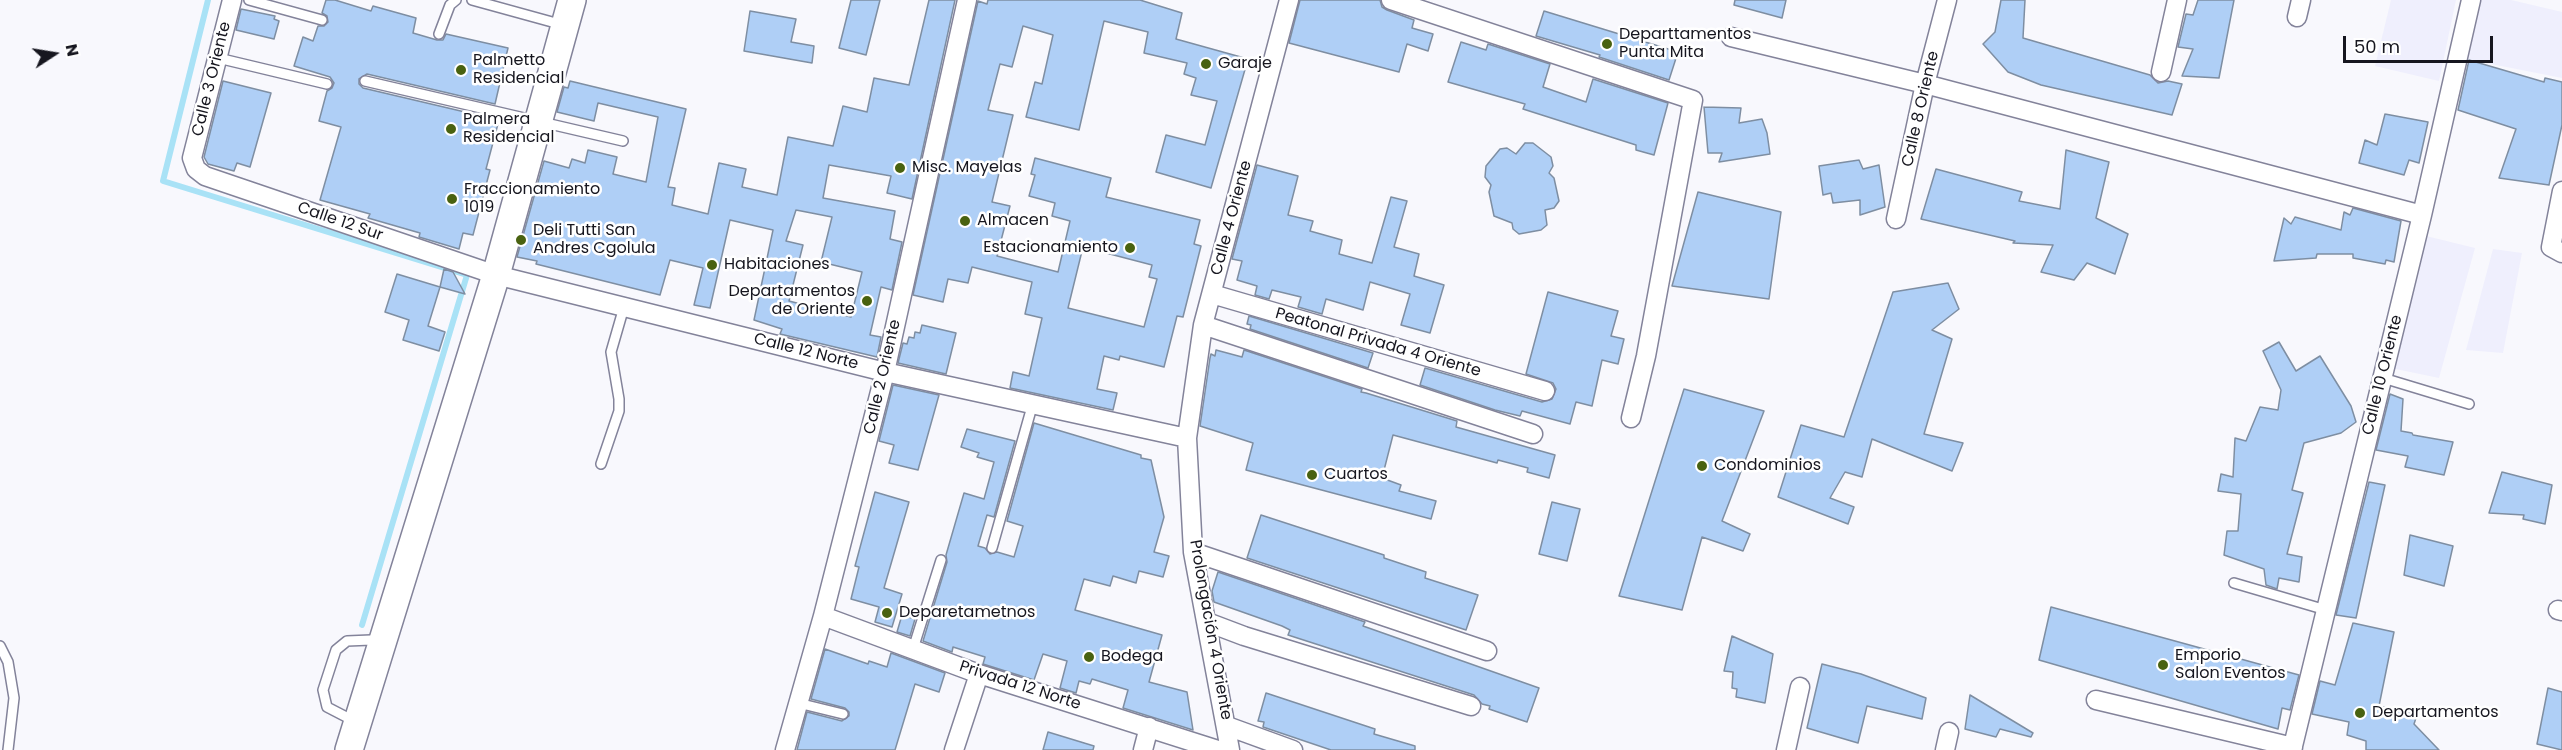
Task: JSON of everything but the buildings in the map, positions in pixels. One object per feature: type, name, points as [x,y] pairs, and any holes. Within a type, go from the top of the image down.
[{"type":"main road","points":[[349,750],[496,274],[568,13]]},
{"type":"street","name":"Calle 3 Oriente","points":[[192,158],[232,0]]},
{"type":"street","name":"Calle 2 Oriente","points":[[785,750],[823,616],[885,372],[967,0]]},
{"type":"street","name":"Calle 4 Oriente","points":[[1187,438],[1203,325],[1289,0]]},
{"type":"street","points":[[1391,0],[1693,100],[1646,356],[1631,418]]},
{"type":"street","name":"Calle 8 Oriente","points":[[1896,219],[1925,84],[1947,0]]},
{"type":"street","points":[[2161,72],[2177,0]]},
{"type":"street","name":"Calle 10 Oriente","points":[[2296,749],[2326,610],[2422,215],[2471,0]]},
{"type":"street","points":[[1731,37],[1925,84],[2422,215]]},
{"type":"street","name":"Calle 12 Sur","points":[[192,158],[196,169],[205,176],[496,274]]},
{"type":"street","points":[[2557,250],[2562,190]]},
{"type":"street","name":"Calle 12 Norte","points":[[496,274],[885,372],[1187,438]]},
{"type":"street","name":"Peatonal Privada 4 Oriente","points":[[1212,294],[1545,391]]},
{"type":"street","points":[[1203,325],[1533,434]]},
{"type":"street","name":"Prolongación 4 Oriente","points":[[1187,438],[1193,552],[1230,750]]},
{"type":"street","points":[[1193,552],[1487,651]]},
{"type":"street","name":"Privada 12 Norte","points":[[823,616],[979,674],[1218,750]]},
{"type":"street","points":[[1207,622],[1471,706]]},
{"type":"street","points":[[954,750],[979,674]]},
{"type":"street","points":[[1786,750],[1800,687]]},
{"type":"street","points":[[2096,700],[2296,749]]},
{"type":"street","points":[[1227,726],[1293,750]]},
{"type":"street","points":[[1143,750],[1149,727]]},
{"type":"lane","points":[[249,0],[322,20]]},
{"type":"lane","points":[[439,34],[450,5],[456,0]]},
{"type":"lane","points":[[472,0],[568,13]]},
{"type":"lane","points":[[218,58],[327,84]]},
{"type":"lane","points":[[365,81],[623,141]]},
{"type":"lane","points":[[601,464],[618,411],[619,399],[611,352],[624,307]]},
{"type":"lane","points":[[2383,378],[2469,404]]},
{"type":"lane","points":[[992,548],[1033,404]]},
{"type":"lane","points":[[913,649],[941,560]]},
{"type":"lane","points":[[2234,583],[2326,610]]},
{"type":"lane","points":[[357,723],[327,707],[323,690],[336,651],[347,641],[371,640],[382,644]]},
{"type":"lane","points":[[0,646],[8,662],[14,698],[8,750]]},
{"type":"lane","points":[[798,703],[843,714]]},
{"type":"shaded area","points":[[2391,0],[2456,0],[2439,81],[2375,66]]},
{"type":"shaded area","points":[[2477,0],[2511,0],[2562,12],[2562,78],[2461,58]]},
{"type":"shaded area","points":[[2422,235],[2475,248],[2439,378],[2391,368]]},
{"type":"shaded area","points":[[2493,249],[2522,253],[2503,353],[2466,350]]},
{"type":"waterway","points":[[208,0],[163,181],[467,275],[362,625]]},
{"type":"place","name":"Departtamentos Punta Mita","points":[[1607,44]]},
{"type":"place","name":"Garaje","points":[[1206,64]]},
{"type":"place","name":"Palmetto Residencial","points":[[461,70]]},
{"type":"place","name":"Palmera Residencial","points":[[451,129]]},
{"type":"place","name":"Misc. Mayelas","points":[[900,168]]},
{"type":"place","name":"Fraccionamiento 1019","points":[[452,199]]},
{"type":"place","name":"Almacen","points":[[965,221]]},
{"type":"place","name":"Deli Tutti San Andres Cgolula","points":[[521,240]]},
{"type":"place","name":"Estacionamiento","points":[[1130,248]]},
{"type":"place","name":"Habitaciones","points":[[712,265]]},
{"type":"place","name":"Departamentos de Oriente","points":[[867,301]]},
{"type":"place","name":"Condominios","points":[[1702,466]]},
{"type":"place","name":"Cuartos","points":[[1312,475]]},
{"type":"place","name":"Deparetametnos","points":[[887,613]]},
{"type":"place","name":"Bodega","points":[[1089,657]]},
{"type":"place","name":"Emporio Salon Eventos","points":[[2163,665]]},
{"type":"place","name":"Departamentos","points":[[2360,713]]}]
